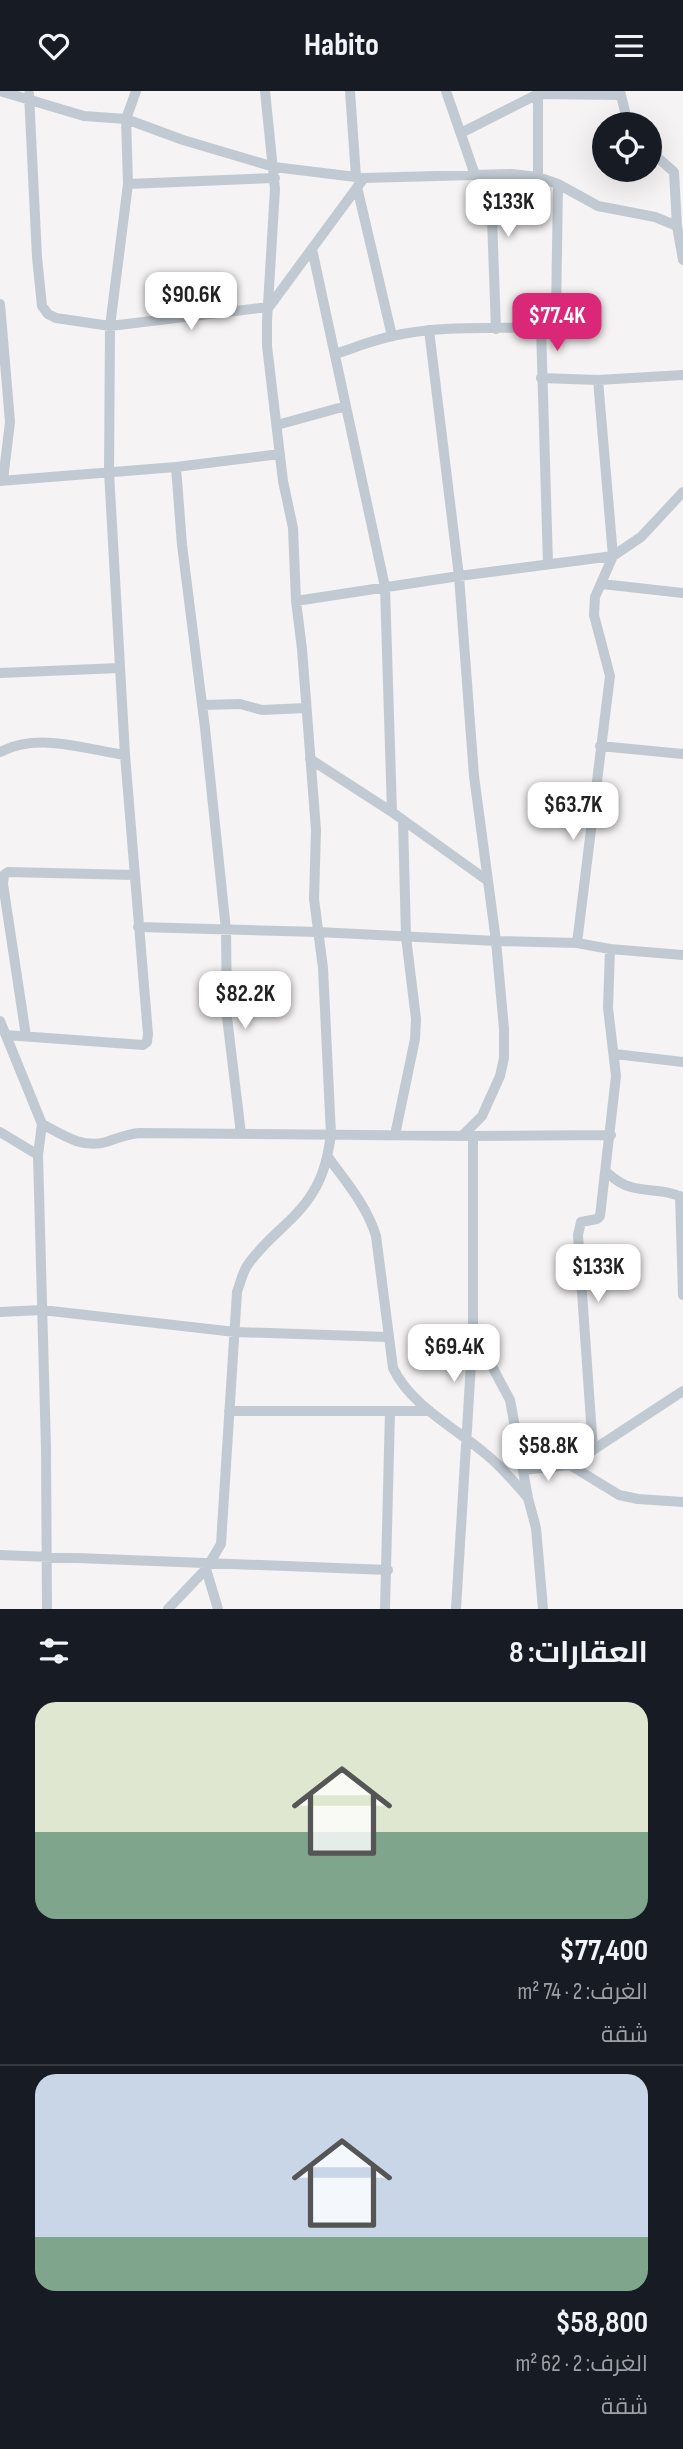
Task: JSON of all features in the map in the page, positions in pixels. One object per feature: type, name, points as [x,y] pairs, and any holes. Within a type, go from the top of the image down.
[{"type":"street","points":[[1,91],[29,95],[84,116],[127,119],[274,172]]},
{"type":"street","points":[[6,1035],[143,1045],[147,1042],[119,669],[109,471],[110,326],[128,184],[127,119],[136,91]]},
{"type":"street","points":[[167,1609],[208,1567],[217,1553],[222,1534],[237,1293],[245,1269],[313,1193],[328,1157],[331,1135],[323,968],[313,876],[316,830],[296,601],[293,528],[280,454],[268,346],[274,172],[265,91]]},
{"type":"street","points":[[350,91],[359,181],[392,336]]},
{"type":"street","points":[[446,91],[475,175],[488,184],[491,191],[496,328]]},
{"type":"street","points":[[461,133],[538,92],[620,93],[625,112]]},
{"type":"street","points":[[538,92],[538,177]]},
{"type":"street","points":[[29,95],[42,306],[55,318],[110,326],[269,307],[359,181]]},
{"type":"street","points":[[662,159],[679,171],[677,226],[683,260]]},
{"type":"street","points":[[128,184],[274,172],[359,181],[512,174],[538,177],[558,184],[598,206],[655,216],[677,226]]},
{"type":"street","points":[[335,354],[392,336],[429,330],[541,327],[552,322],[556,314],[558,184]]},
{"type":"street","points":[[312,249],[386,587],[392,812]]},
{"type":"street","points":[[0,305],[10,422],[1,481],[176,467],[280,454]]},
{"type":"street","points":[[541,327],[548,564]]},
{"type":"street","points":[[429,330],[459,576],[474,776],[496,941],[504,1028],[504,1058],[500,1076],[482,1116],[467,1136],[473,1331],[456,1609]]},
{"type":"street","points":[[541,378],[598,380],[683,375]]},
{"type":"street","points":[[577,943],[610,676],[593,615],[596,597],[613,556],[598,380]]},
{"type":"street","points":[[277,425],[346,406]]},
{"type":"street","points":[[176,467],[182,545],[226,930],[227,1017],[241,1134]]},
{"type":"street","points":[[296,601],[613,556],[641,537],[683,492]]},
{"type":"street","points":[[602,584],[683,593]]},
{"type":"street","points":[[0,673],[119,669]]},
{"type":"street","points":[[202,705],[240,704],[262,711],[306,708]]},
{"type":"street","points":[[0,752],[24,742],[41,742],[125,755]]},
{"type":"street","points":[[600,746],[683,754]]},
{"type":"street","points":[[310,759],[392,812],[488,881]]},
{"type":"street","points":[[395,1135],[415,1039],[402,820]]},
{"type":"street","points":[[26,1036],[4,914],[4,875],[8,872],[135,875]]},
{"type":"street","points":[[138,927],[577,943],[610,949],[683,954]]},
{"type":"street","points":[[593,1450],[578,1226],[581,1222],[600,1216],[611,1135],[616,1076],[608,1007],[610,949]]},
{"type":"street","points":[[0,1021],[42,1123],[38,1156],[46,1449],[47,1609]]},
{"type":"street","points":[[615,1054],[683,1062]]},
{"type":"street","points":[[42,1123],[75,1142],[90,1144],[132,1134],[611,1135]]},
{"type":"street","points":[[0,1132],[38,1156]]},
{"type":"street","points":[[328,1157],[364,1206],[372,1222],[388,1337],[398,1379],[430,1412],[502,1468],[528,1498]]},
{"type":"street","points":[[606,1172],[632,1187],[671,1192],[682,1197],[683,1294]]},
{"type":"street","points":[[0,1306],[0,1312],[42,1310],[235,1332],[388,1337]]},
{"type":"street","points":[[473,1331],[510,1400],[536,1528],[543,1609]]},
{"type":"street","points":[[523,1470],[570,1465],[683,1391]]},
{"type":"street","points":[[229,1411],[430,1412]]},
{"type":"street","points":[[385,1609],[390,1412]]},
{"type":"street","points":[[570,1465],[618,1495],[683,1502]]},
{"type":"street","points":[[0,1555],[208,1567],[388,1570]]},
{"type":"street","points":[[208,1567],[218,1609]]}]
